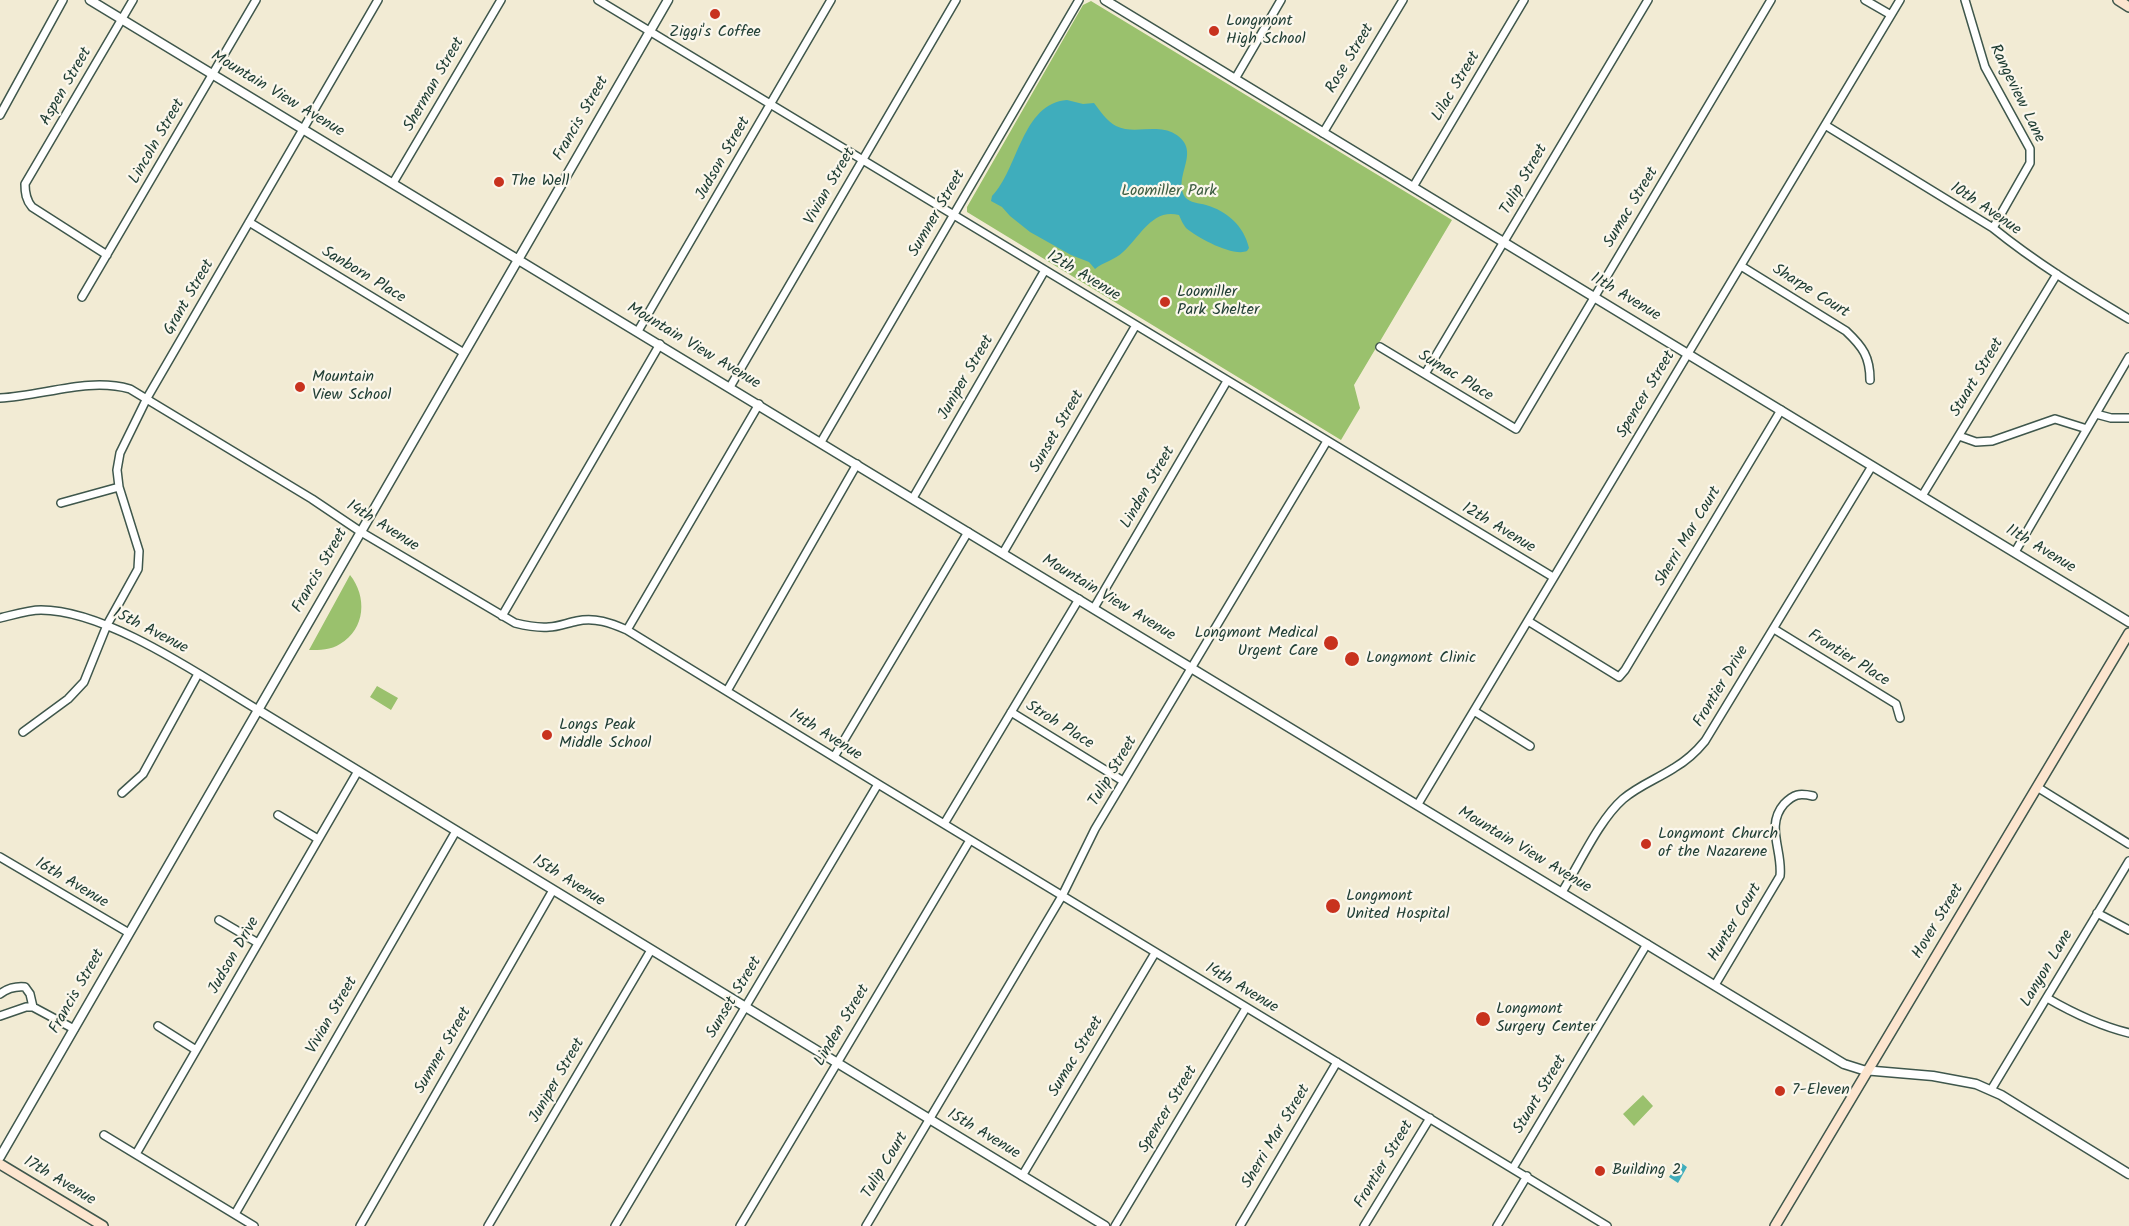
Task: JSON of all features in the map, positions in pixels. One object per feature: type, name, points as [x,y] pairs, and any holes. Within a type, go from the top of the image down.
[{"type":"main road","points":[[2118,0],[2129,7]]},
{"type":"main road","name":"Hover Street","points":[[1775,1226],[2129,633]]},
{"type":"main road","name":"17th Avenue","points":[[0,1164],[102,1226]]},
{"type":"street","points":[[0,115],[63,0]]},
{"type":"street","name":"Mountain View Avenue","points":[[90,0],[1844,1064],[1868,1070],[1957,1079],[1991,1090],[2129,1174]]},
{"type":"street","name":"Aspen Street","points":[[106,255],[32,207],[27,200],[25,189],[133,0]]},
{"type":"street","name":"Lincoln Street","points":[[82,297],[256,0]]},
{"type":"street","name":"Grant Street","points":[[23,732],[68,699],[84,682],[107,625],[138,569],[139,551],[119,487],[117,470],[120,453],[147,398],[378,0]]},
{"type":"street","name":"Sherman Street","points":[[393,183],[501,0]]},
{"type":"street","name":"12th Avenue","points":[[598,0],[1553,578]]},
{"type":"street","name":"Francis Street","points":[[0,1157],[668,0]]},
{"type":"street","name":"Judson Street","points":[[638,332],[831,0]]},
{"type":"street","name":"Vivian Street","points":[[730,387],[956,0]]},
{"type":"street","name":"Sumner Street","points":[[821,442],[1079,0]]},
{"type":"street","name":"11th Avenue","points":[[1105,0],[2129,621]]},
{"type":"street","points":[[1235,79],[1281,0]]},
{"type":"street","name":"Rose Street","points":[[1323,132],[1403,0]]},
{"type":"street","name":"Lilac Street","points":[[1413,187],[1524,0]]},
{"type":"street","name":"Tulip Street","points":[[1425,375],[1648,0]]},
{"type":"street","name":"Sumac Street","points":[[1516,429],[1771,0]]},
{"type":"street","points":[[1865,0],[1890,15]]},
{"type":"street","name":"Spencer Street","points":[[1418,804],[1900,0]]},
{"type":"street","name":"Rangeview Lane","points":[[1965,0],[1985,67],[2030,149],[2031,157],[2030,163],[1993,228]]},
{"type":"street","name":"10th Avenue","points":[[1825,125],[1993,228],[2013,245],[2129,319]]},
{"type":"street","name":"Sanborn Place","points":[[249,222],[464,353]]},
{"type":"street","name":"Sharpe Court","points":[[1741,266],[1846,331],[1857,342],[1870,363],[1870,380]]},
{"type":"street","name":"Juniper Street","points":[[913,498],[1045,270]]},
{"type":"street","name":"Stuart Street","points":[[1922,496],[2057,274]]},
{"type":"street","name":"Sunset Street","points":[[1003,553],[1136,326]]},
{"type":"street","points":[[502,616],[660,344]]},
{"type":"street","name":"Sumac Place","points":[[1380,347],[1516,429]]},
{"type":"street","points":[[2015,552],[2129,357]]},
{"type":"street","name":"Linden Street","points":[[1094,608],[1227,381]]},
{"type":"street","name":"14th Avenue","points":[[0,398],[99,384],[130,389],[516,623],[533,627],[550,627],[580,620],[597,620],[613,623],[627,630],[1607,1226]]},
{"type":"street","points":[[627,630],[759,404]]},
{"type":"street","name":"Sherri Mar Court","points":[[1528,621],[1618,677],[1625,670],[1780,410]]},
{"type":"street","points":[[2096,414],[2111,418],[2129,418]]},
{"type":"street","points":[[1959,436],[1982,442],[2055,419],[2087,429]]},
{"type":"street","name":"Tulip Street","points":[[929,1119],[1062,896],[1095,829],[1123,781],[1327,441]]},
{"type":"street","points":[[727,692],[857,464]]},
{"type":"street","name":"Frontier Drive","points":[[1562,892],[1606,818],[1621,801],[1633,791],[1684,762],[1705,741],[1872,466]]},
{"type":"street","points":[[60,503],[119,487]]},
{"type":"street","points":[[834,757],[968,532]]},
{"type":"street","points":[[944,824],[1079,599]]},
{"type":"street","name":"15th Avenue","points":[[0,618],[40,610],[77,614],[107,625],[198,674],[1105,1226]]},
{"type":"street","name":"Frontier Place","points":[[1774,629],[1896,704],[1900,718]]},
{"type":"street","points":[[122,793],[143,774],[198,674]]},
{"type":"street","points":[[1474,711],[1530,746]]},
{"type":"street","name":"Stroh Place","points":[[1011,712],[1123,781]]},
{"type":"street","name":"Judson Drive","points":[[136,1154],[358,771]]},
{"type":"street","name":"Sunset Street","points":[[615,1226],[878,784]]},
{"type":"street","points":[[2037,787],[2129,844]]},
{"type":"street","name":"Hunter Court","points":[[1715,985],[1780,876],[1781,866],[1774,829],[1779,810],[1792,795],[1801,793],[1813,796]]},
{"type":"street","points":[[279,815],[318,839]]},
{"type":"street","name":"Vivian Street","points":[[235,1214],[456,831]]},
{"type":"street","name":"Linden Street","points":[[740,1226],[970,840]]},
{"type":"street","name":"16th Avenue","points":[[0,857],[129,933]]},
{"type":"street","name":"Lanyon Lane","points":[[1991,1090],[2129,861]]},
{"type":"street","name":"Sumner Street","points":[[360,1226],[553,890]]},
{"type":"street","points":[[2097,913],[2129,930]]},
{"type":"street","points":[[219,920],[258,943]]},
{"type":"street","name":"Stuart Street","points":[[1513,1168],[1647,944]]},
{"type":"street","name":"Juniper Street","points":[[488,1226],[651,950]]},
{"type":"street","name":"Sumac Street","points":[[1022,1176],[1155,953]]},
{"type":"street","points":[[0,994],[6,990],[25,987],[30,994],[33,1006]]},
{"type":"street","points":[[2047,998],[2096,1023],[2129,1033]]},
{"type":"street","points":[[0,1017],[33,1006],[74,1029]]},
{"type":"street","name":"Spencer Street","points":[[1115,1226],[1246,1008]]},
{"type":"street","points":[[158,1026],[196,1050]]},
{"type":"street","name":"Sherri Mar Street","points":[[1240,1226],[1337,1062]]},
{"type":"street","name":"Frontier Street","points":[[1364,1226],[1430,1118]]},
{"type":"street","name":"Tulip Court","points":[[866,1226],[929,1119]]},
{"type":"street","points":[[104,1135],[254,1226]]},
{"type":"street","points":[[1497,1226],[1527,1176]]},
{"type":"green space","name":"Loomiller Park","points":[[1091,1],[1452,220],[1354,385],[1360,408],[1341,440],[967,212],[967,207],[1083,5]]},
{"type":"green space","points":[[350,575],[356,583],[361,602],[361,612],[355,630],[349,638],[337,646],[309,650]]},
{"type":"green space","points":[[377,686],[398,698],[391,710],[370,697]]},
{"type":"green space","points":[[1643,1095],[1653,1106],[1634,1126],[1623,1114]]},
{"type":"water","points":[[1067,100],[1083,104],[1094,103],[1116,126],[1130,130],[1161,129],[1175,134],[1187,148],[1182,181],[1185,197],[1192,202],[1221,211],[1234,220],[1247,240],[1249,248],[1247,251],[1233,251],[1216,246],[1186,228],[1179,215],[1170,214],[1161,216],[1147,225],[1120,255],[1095,269],[1089,262],[1071,255],[1030,232],[1002,207],[991,201],[1030,125],[1052,104]]},
{"type":"water","points":[[1680,1162],[1687,1167],[1678,1183],[1669,1177]]},
{"type":"place","name":"Ziggi's Coffee","points":[[715,14]]},
{"type":"place","name":"Longmont High School","points":[[1214,31]]},
{"type":"place","name":"The Well","points":[[499,182]]},
{"type":"place","name":"Loomiller Park Shelter","points":[[1165,302]]},
{"type":"place","name":"Mountain View School","points":[[300,387]]},
{"type":"place","name":"Longmont Medical Urgent Care","points":[[1331,643]]},
{"type":"place","name":"Longmont Clinic","points":[[1352,659]]},
{"type":"place","name":"Longs Peak Middle School","points":[[547,735]]},
{"type":"place","name":"Longmont Church of the Nazarene","points":[[1646,844]]},
{"type":"place","name":"Longmont United Hospital","points":[[1333,906]]},
{"type":"place","name":"Longmont Surgery Center","points":[[1483,1019]]},
{"type":"place","name":"7-Eleven","points":[[1780,1091]]},
{"type":"place","name":"Building 2","points":[[1600,1171]]}]
